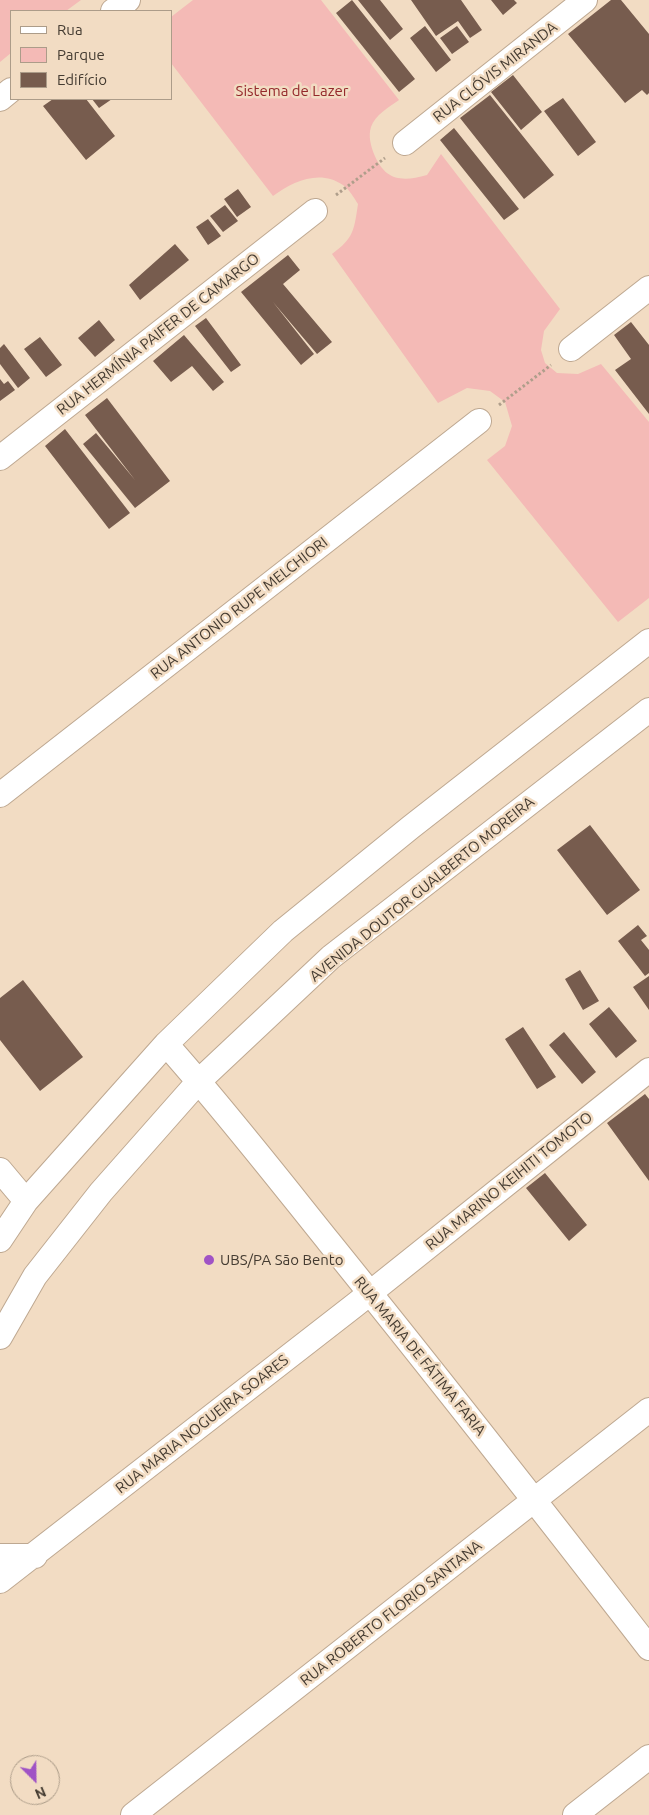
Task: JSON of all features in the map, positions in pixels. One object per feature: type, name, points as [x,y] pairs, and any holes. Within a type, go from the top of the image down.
[{"type":"street","points":[[114,10],[128,0]]},
{"type":"street","name":"RUA CLÓVIS MIRANDA","points":[[405,143],[585,0]]},
{"type":"street","points":[[0,99],[10,91]]},
{"type":"street","name":"RUA HERMÍNIA PAIFER DE CAMARGO","points":[[0,458],[315,211]]},
{"type":"street","points":[[571,349],[649,288]]},
{"type":"street","name":"RUA ANTONIO RUPE MELCHIORI","points":[[0,795],[478,421]]},
{"type":"street","points":[[0,1240],[26,1201],[166,1044],[283,931],[411,827],[649,642]]},
{"type":"street","name":"AVENIDA DOUTOR GUALBERTO MOREIRA","points":[[0,1337],[35,1276],[101,1192],[199,1081],[331,958],[649,710]]},
{"type":"street","name":"RUA MARIA DE FÁTIMA FARIA","points":[[166,1044],[199,1081],[370,1293],[535,1500],[649,1648]]},
{"type":"street","name":"RUA MARINO KEIHITI TOMOTO","points":[[370,1293],[649,1070]]},
{"type":"street","points":[[0,1170],[26,1201]]},
{"type":"street","name":"RUA MARIA NOGUEIRA SOARES","points":[[0,1581],[370,1293]]},
{"type":"street","name":"RUA ROBERTO FLORIO SANTANA","points":[[133,1815],[649,1410]]},
{"type":"street","points":[[0,1556],[34,1556]]},
{"type":"street","points":[[575,1815],[649,1757]]},
{"type":"path","points":[[315,211],[405,143]]},
{"type":"path","points":[[478,421],[571,349]]},
{"type":"green space","points":[[0,0],[81,0],[67,10],[10,10],[10,54],[0,62]]},
{"type":"green space","name":"Sistema de Lazer","points":[[193,0],[321,0],[399,100],[379,115],[370,130],[370,141],[373,151],[383,170],[402,179],[427,175],[441,154],[560,309],[544,331],[541,350],[545,363],[557,373],[578,374],[601,364],[649,422],[649,598],[618,622],[487,460],[505,446],[512,426],[505,402],[490,391],[467,388],[438,403],[332,254],[345,243],[352,233],[358,204],[343,185],[334,180],[316,177],[298,182],[273,196],[172,64],[172,16]]},
{"type":"building","points":[[352,0],[415,79],[399,92],[336,13]]},
{"type":"building","points":[[358,0],[380,0],[403,29],[390,40]]},
{"type":"building","points":[[411,0],[461,0],[482,30],[470,38],[458,21],[436,36]]},
{"type":"building","points":[[491,0],[514,0],[517,3],[503,15]]},
{"type":"building","points":[[611,0],[621,0],[649,34],[649,93],[647,95],[642,90],[625,103],[568,34]]},
{"type":"building","points":[[425,26],[451,60],[436,72],[410,38]]},
{"type":"building","points":[[457,26],[469,42],[452,54],[440,38]]},
{"type":"building","points":[[513,75],[542,112],[521,130],[491,92]]},
{"type":"building","points":[[490,95],[554,175],[524,199],[460,118]]},
{"type":"building","points":[[563,98],[596,142],[578,156],[544,111]]},
{"type":"building","points":[[52,100],[87,100],[115,136],[86,160],[43,106]]},
{"type":"building","points":[[93,100],[111,100],[99,108]]},
{"type":"building","points":[[454,128],[519,209],[504,220],[440,140]]},
{"type":"building","points":[[238,189],[251,207],[237,217],[224,199]]},
{"type":"building","points":[[225,205],[238,221],[223,232],[210,216]]},
{"type":"building","points":[[208,219],[221,236],[208,245],[196,227]]},
{"type":"building","points":[[175,244],[189,260],[140,300],[129,285]]},
{"type":"building","points":[[288,255],[300,270],[283,284],[332,342],[317,354],[273,302],[314,354],[301,365],[241,292]]},
{"type":"building","points":[[206,318],[241,365],[231,372],[195,326]]},
{"type":"building","points":[[99,320],[115,340],[95,357],[78,338]]},
{"type":"building","points":[[631,322],[649,345],[649,414],[615,370],[631,359],[614,335]]},
{"type":"building","points":[[184,335],[224,382],[213,391],[192,366],[171,382],[153,361]]},
{"type":"building","points":[[40,337],[62,365],[46,377],[24,349]]},
{"type":"building","points":[[4,344],[30,378],[18,388],[0,364],[0,348]]},
{"type":"building","points":[[0,379],[4,384],[8,381],[15,390],[0,401]]},
{"type":"building","points":[[107,398],[170,481],[135,508],[83,444],[96,433],[135,480],[85,415]]},
{"type":"building","points":[[65,429],[130,513],[109,529],[45,446]]},
{"type":"building","points":[[590,825],[640,890],[607,915],[557,850]]},
{"type":"building","points":[[638,925],[647,936],[641,940],[649,950],[649,973],[645,976],[618,941]]},
{"type":"building","points":[[580,970],[599,1001],[583,1010],[565,979]]},
{"type":"building","points":[[649,976],[649,1010],[633,987]]},
{"type":"building","points":[[23,980],[83,1057],[40,1091],[0,1040],[0,998]]},
{"type":"building","points":[[609,1007],[637,1041],[616,1058],[589,1024]]},
{"type":"building","points":[[523,1027],[556,1077],[537,1089],[505,1039]]},
{"type":"building","points":[[564,1032],[596,1072],[582,1084],[549,1045]]},
{"type":"building","points":[[645,1094],[649,1099],[649,1181],[607,1123]]},
{"type":"building","points":[[545,1173],[587,1225],[569,1241],[526,1188]]},
{"type":"place","name":"UBS/PA São Bento","points":[[209,1260]]}]
